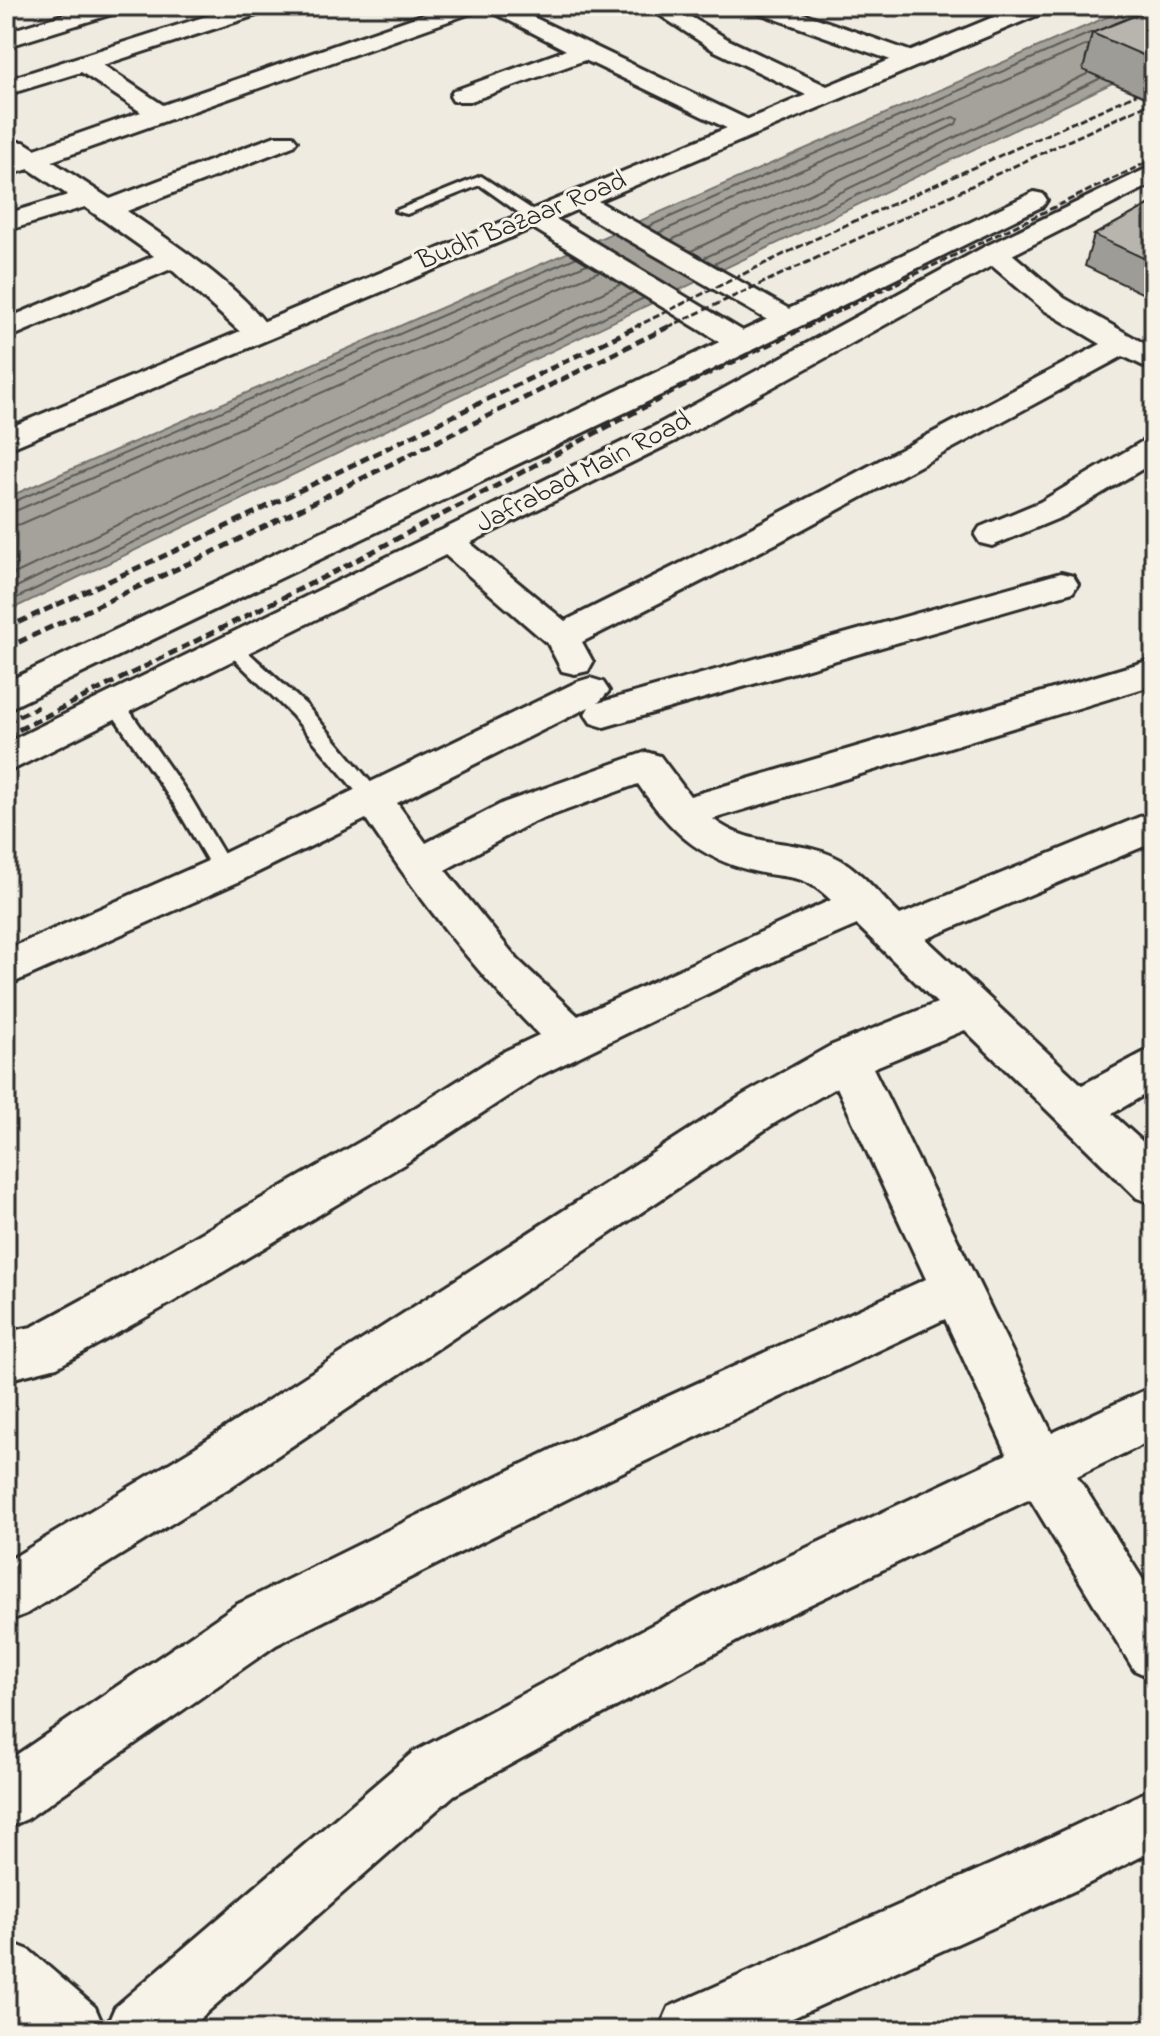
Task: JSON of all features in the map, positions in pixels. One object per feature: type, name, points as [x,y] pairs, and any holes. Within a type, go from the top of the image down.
[{"type":"street","points":[[6,40],[114,6]]},
{"type":"street","points":[[6,88],[257,6]]},
{"type":"street","points":[[19,163],[469,6]]},
{"type":"street","points":[[492,6],[748,129]]},
{"type":"street","points":[[657,6],[721,45],[825,95]]},
{"type":"street","points":[[761,6],[910,59]]},
{"type":"street","name":"Budh Bazaar Road","points":[[6,440],[257,332],[748,129],[910,59],[1001,11],[1039,6]]},
{"type":"street","points":[[462,96],[586,51]]},
{"type":"street","points":[[84,63],[162,115]]},
{"type":"street","points":[[6,141],[19,163],[98,203],[176,257],[218,290],[257,332]]},
{"type":"street","points":[[6,223],[98,203],[284,141]]},
{"type":"street","name":"Jafrabad Main Road","points":[[6,697],[1154,141]]},
{"type":"street","name":"Jafrabad Main Road","points":[[6,759],[666,433],[994,253],[1154,173]]},
{"type":"street","points":[[576,199],[788,320]]},
{"type":"street","points":[[534,217],[742,343]]},
{"type":"street","points":[[994,253],[1054,304],[1154,362]]},
{"type":"street","points":[[6,330],[176,257]]},
{"type":"street","points":[[562,637],[765,535],[1123,344]]},
{"type":"street","points":[[992,535],[1052,509],[1154,448]]},
{"type":"street","points":[[446,541],[562,637],[597,702],[680,814],[698,831],[753,855],[800,860],[828,872],[1154,1183]]},
{"type":"street","points":[[6,969],[224,871],[371,796],[597,702],[1061,584]]},
{"type":"street","points":[[680,814],[1154,672]]},
{"type":"street","points":[[422,864],[517,813],[646,766]]},
{"type":"street","points":[[371,796],[422,864],[449,908],[503,972],[571,1038]]},
{"type":"street","points":[[896,934],[1154,826]]},
{"type":"street","points":[[6,1356],[39,1350],[153,1287],[389,1149],[521,1064],[770,944],[864,904]]},
{"type":"street","points":[[6,1594],[210,1469],[759,1109],[846,1059],[973,1008]]},
{"type":"street","points":[[846,1059],[1040,1465],[1154,1650]]},
{"type":"street","points":[[1077,1111],[1154,1066]]},
{"type":"street","points":[[6,1798],[256,1625],[576,1466],[954,1290]]},
{"type":"street","points":[[138,2030],[433,1774],[743,1607],[1154,1412]]},
{"type":"street","points":[[692,2030],[1054,1868],[1154,1818]]},
{"type":"street","points":[[6,1973],[72,2030]]},
{"type":"lane","points":[[402,211],[481,180],[534,217]]},
{"type":"lane","points":[[232,647],[299,710],[371,796]]},
{"type":"lane","points":[[115,705],[183,802],[224,871]]},
{"type":"water","points":[[1132,6],[1154,6],[1154,63],[6,612],[6,498]]},
{"type":"building","points":[[1154,8],[1154,60],[1092,33]]},
{"type":"building","points":[[1154,202],[1154,263],[1094,235]]},
{"type":"railway","points":[[635,327],[815,239],[1154,86]]},
{"type":"railway","points":[[668,327],[1154,101]]},
{"type":"railway","points":[[806,327],[1154,159]]},
{"type":"railway","points":[[6,628],[192,543],[640,325]]},
{"type":"railway","points":[[6,648],[209,554],[672,325]]},
{"type":"railway","points":[[6,736],[340,569],[697,379],[810,325]]},
{"type":"railway","points":[[6,722],[38,707]]}]
